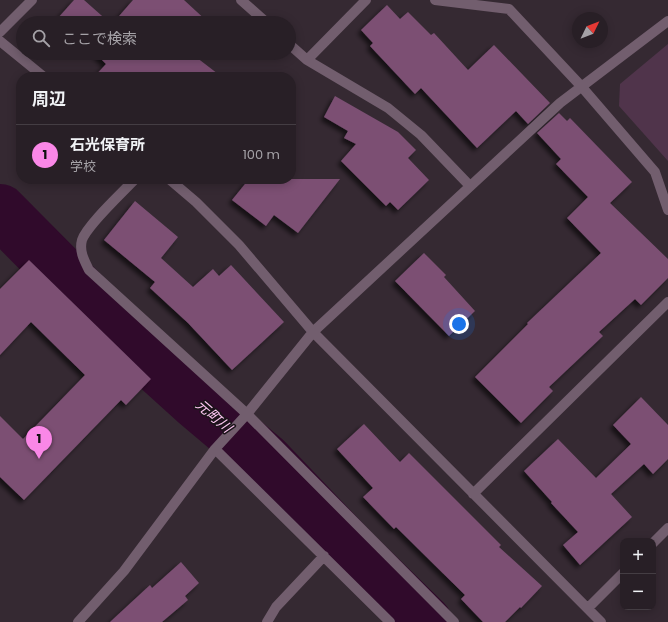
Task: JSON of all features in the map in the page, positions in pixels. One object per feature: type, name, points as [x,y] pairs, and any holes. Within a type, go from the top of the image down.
[{"type":"street","points":[[0,32],[32,0]]},
{"type":"street","points":[[241,0],[258,16]]},
{"type":"street","points":[[306,60],[366,0]]},
{"type":"street","points":[[436,0],[509,9],[581,86],[655,172],[668,210]]},
{"type":"street","points":[[86,620],[215,449],[247,414],[313,332],[560,103],[668,21]]},
{"type":"street","points":[[0,42],[16,55]]},
{"type":"street","points":[[296,51],[306,60],[388,108],[421,135],[470,186]]},
{"type":"street","points":[[23,60],[38,72]]},
{"type":"street","points":[[130,184],[92,224],[82,240],[81,255],[89,270],[247,414],[454,622]]},
{"type":"street","points":[[175,184],[196,202],[239,245],[313,332],[601,622]]},
{"type":"street","points":[[473,494],[668,302]]},
{"type":"street","points":[[215,449],[390,622]]},
{"type":"street","points":[[656,540],[668,528]]},
{"type":"street","points":[[267,622],[276,607],[324,556]]},
{"type":"street","points":[[588,608],[622,574]]},
{"type":"shaded area","points":[[668,44],[668,161],[619,106],[620,84]]},
{"type":"building","points":[[74,0],[84,0],[102,16],[60,16]]},
{"type":"building","points":[[133,0],[184,0],[201,16],[119,16]]},
{"type":"building","points":[[387,5],[400,19],[408,12],[431,35],[434,33],[468,70],[494,45],[550,103],[528,124],[516,111],[477,148],[421,88],[415,94],[370,46],[373,43],[361,30]]},
{"type":"building","points":[[102,60],[200,60],[215,72],[99,72],[106,64]]},
{"type":"building","points":[[335,96],[398,132],[416,150],[408,158],[429,180],[398,210],[390,202],[386,206],[341,161],[356,144],[344,138],[348,131],[324,117]]},
{"type":"building","points":[[559,113],[567,121],[570,118],[632,182],[610,203],[668,259],[668,278],[641,305],[635,299],[599,332],[603,336],[549,387],[553,391],[521,423],[475,377],[528,324],[527,323],[601,253],[567,218],[588,197],[556,164],[561,159],[537,133]]},
{"type":"building","points":[[296,179],[340,179],[298,233],[274,215],[266,226],[232,200],[245,184],[296,184]]},
{"type":"building","points":[[135,201],[178,237],[161,258],[193,287],[213,269],[219,276],[231,265],[284,322],[232,370],[188,323],[150,288],[155,282],[104,240]]},
{"type":"building","points":[[424,253],[446,275],[444,277],[475,311],[449,336],[395,281]]},
{"type":"building","points":[[29,260],[151,379],[126,405],[121,400],[24,500],[0,477],[0,416],[23,439],[85,375],[31,322],[0,355],[0,289]]},
{"type":"building","points":[[641,397],[668,425],[668,459],[653,474],[644,464],[611,494],[632,517],[580,565],[563,545],[578,532],[524,471],[558,439],[596,478],[631,444],[613,425]]},
{"type":"building","points":[[364,424],[400,462],[409,453],[501,545],[499,547],[542,586],[505,622],[483,622],[461,599],[465,595],[396,527],[394,529],[363,497],[373,488],[337,449]]},
{"type":"building","points":[[181,562],[199,583],[185,596],[188,600],[162,622],[110,622],[150,585],[152,588]]},
{"type":"waterway","name":"元町川","points":[[0,211],[132,344],[195,401],[265,460],[352,551],[425,622]]},
{"type":"place","name":"石光保育所","points":[[39,459]]}]
